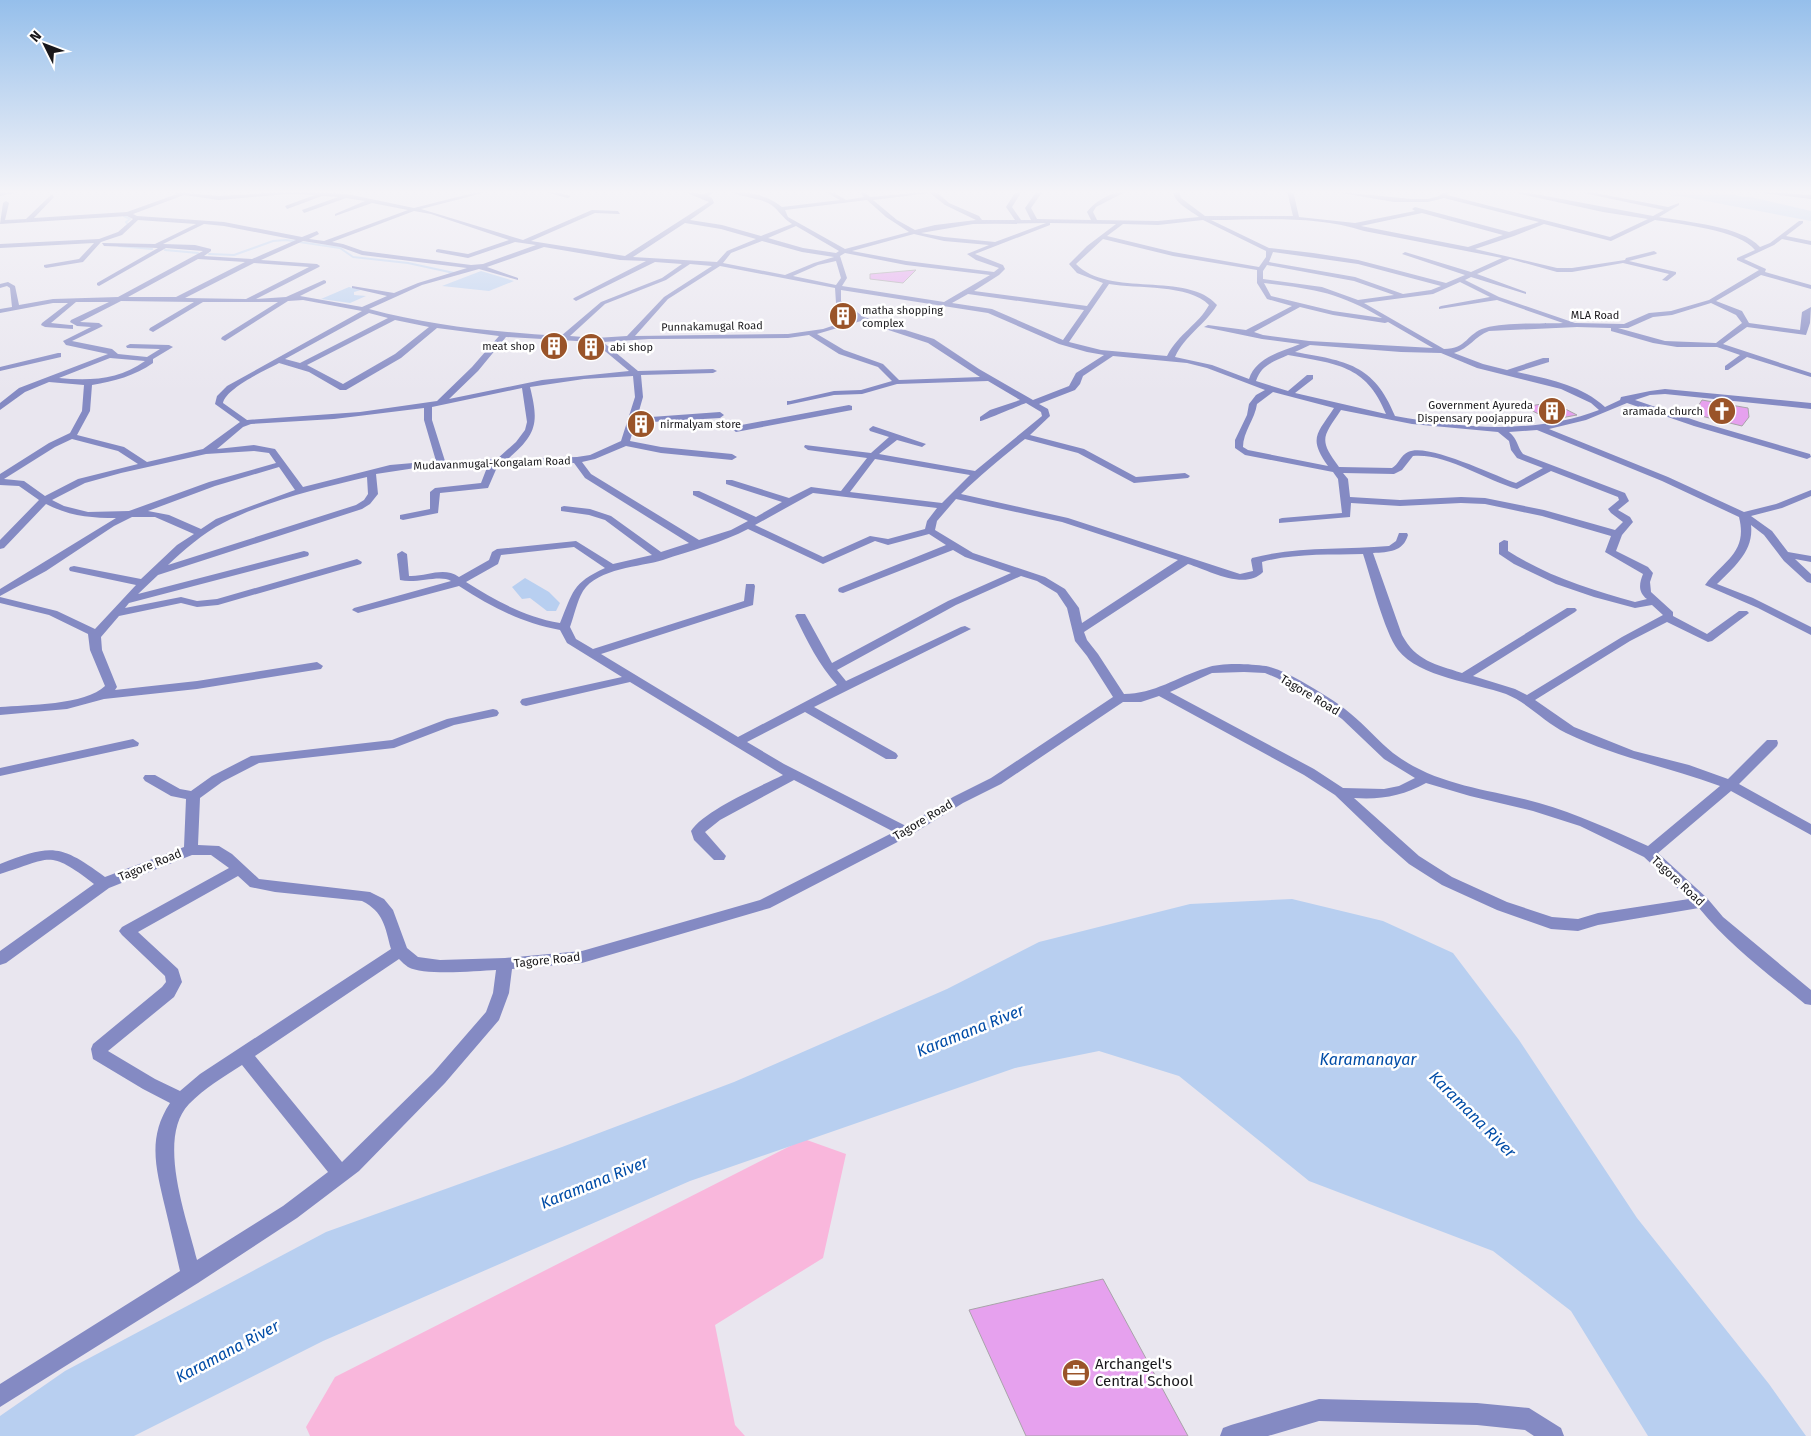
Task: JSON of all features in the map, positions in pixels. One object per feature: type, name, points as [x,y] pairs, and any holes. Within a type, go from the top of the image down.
[{"type":"street","points":[[46,266],[81,261],[84,258]]},
{"type":"street","points":[[99,284],[144,258]]},
{"type":"street","points":[[130,346],[169,347],[148,359],[112,355],[109,351],[67,341],[99,326],[76,324],[74,322],[196,258]]},
{"type":"street","points":[[217,258],[317,266],[246,301]]},
{"type":"street","points":[[176,299],[260,258]]},
{"type":"street","points":[[404,258],[478,267],[516,278]]},
{"type":"street","points":[[246,423],[219,404],[220,398],[230,388],[393,295],[420,284],[505,258]]},
{"type":"street","points":[[627,258],[720,264],[838,287],[989,311],[1008,316],[1038,333],[1086,349],[1170,358],[1202,364],[1251,383],[1339,407],[1449,426],[1500,429],[1539,428],[1578,420],[1604,410],[1624,399],[1652,392],[1679,392],[1811,406]]},
{"type":"street","points":[[629,338],[666,298],[720,264],[724,258]]},
{"type":"street","points":[[788,276],[835,258]]},
{"type":"street","points":[[838,258],[844,278],[838,287],[838,302],[861,319],[932,340],[989,378],[1045,411],[1046,416],[985,466],[979,474],[944,506],[932,521],[930,531]]},
{"type":"street","points":[[877,258],[906,264],[997,274]]},
{"type":"street","points":[[945,304],[968,292],[1002,269],[1001,266],[976,258]]},
{"type":"street","points":[[1079,258],[1072,264],[1076,270],[1108,281],[1176,290],[1198,296],[1213,305],[1196,327],[1180,340],[1170,358]]},
{"type":"street","points":[[1203,258],[1356,280],[1386,288],[1405,297]]},
{"type":"street","points":[[1267,258],[1260,281],[1269,298],[1296,306],[1390,321]]},
{"type":"street","points":[[1335,258],[1376,265],[1445,285]]},
{"type":"street","points":[[1420,258],[1524,293]]},
{"type":"street","points":[[1355,302],[1433,292],[1507,258]]},
{"type":"street","points":[[1513,258],[1561,270],[1635,258]]},
{"type":"street","points":[[1739,258],[1763,268],[1762,273],[1811,287]]},
{"type":"street","points":[[576,299],[655,260]]},
{"type":"street","points":[[1623,261],[1674,273],[1666,280]]},
{"type":"street","points":[[562,339],[603,303],[664,279],[689,262]]},
{"type":"street","points":[[1376,265],[1385,262]]},
{"type":"street","name":"MLA Road","points":[[1208,327],[1308,343],[1378,349],[1463,350],[1481,331],[1577,325],[1625,326],[1652,315],[1672,313],[1711,302],[1762,273]]},
{"type":"street","points":[[1458,280],[1497,298],[1577,325]]},
{"type":"street","points":[[1065,343],[1108,281]]},
{"type":"street","points":[[1260,281],[1326,291],[1355,302],[1441,351],[1480,366],[1510,372],[1568,389],[1591,399],[1604,410]]},
{"type":"street","points":[[225,339],[286,300],[324,282]]},
{"type":"street","points":[[0,286],[8,284],[13,287],[16,308]]},
{"type":"street","points":[[354,287],[393,295]]},
{"type":"street","points":[[968,292],[1090,309]]},
{"type":"street","name":"Punnakamugal Road","points":[[0,311],[53,301],[75,300],[176,299],[246,301],[303,298],[326,301],[435,326],[504,335],[596,340],[811,334],[838,328],[861,319]]},
{"type":"street","points":[[1441,308],[1497,298]]},
{"type":"street","points":[[70,327],[45,325],[75,300]]},
{"type":"street","points":[[153,330],[203,300]]},
{"type":"street","points":[[1711,302],[1738,313],[1743,317],[1745,325],[1742,330],[1726,338],[1718,345]]},
{"type":"street","points":[[1250,333],[1248,332],[1296,306]]},
{"type":"street","points":[[1745,325],[1803,333],[1809,323],[1806,312],[1811,309]]},
{"type":"street","points":[[302,365],[369,329],[394,318]]},
{"type":"street","points":[[278,360],[302,365],[325,375],[343,388],[398,356],[435,326]]},
{"type":"street","points":[[1605,326],[1654,342],[1688,346],[1718,345],[1811,375]]},
{"type":"street","points":[[811,334],[846,354],[889,369],[897,382]]},
{"type":"street","points":[[439,404],[475,369],[504,335]]},
{"type":"street","points":[[596,340],[637,374],[639,397],[625,443],[661,450],[732,456]]},
{"type":"street","points":[[0,407],[22,390],[45,380],[56,372],[112,355],[138,341]]},
{"type":"street","points":[[1251,383],[1255,372],[1263,363],[1308,343]]},
{"type":"street","points":[[1289,352],[1348,365],[1359,371],[1377,386],[1386,400],[1391,417]]},
{"type":"street","points":[[983,419],[993,412],[1072,388],[1080,375],[1112,353]]},
{"type":"street","points":[[0,369],[58,355]]},
{"type":"street","points":[[1728,368],[1745,355]]},
{"type":"street","points":[[45,380],[88,383],[104,381],[132,372],[150,360],[148,359]]},
{"type":"street","points":[[1510,372],[1546,360]]},
{"type":"street","points":[[203,452],[229,436],[239,426],[256,421],[341,416],[428,406],[562,379],[637,374],[713,372]]},
{"type":"street","points":[[790,403],[834,393],[862,392],[877,386],[897,382],[989,378]]},
{"type":"street","points":[[1289,394],[1310,378]]},
{"type":"street","points":[[0,478],[52,445],[73,435],[88,410],[88,383]]},
{"type":"street","points":[[403,516],[435,511],[435,492],[438,490],[485,486],[497,462],[525,440],[532,428],[526,386]]},
{"type":"street","points":[[1272,389],[1259,397],[1253,404],[1251,416],[1239,440],[1239,448],[1245,452],[1336,470],[1394,472],[1410,454],[1423,453],[1465,466],[1518,486],[1551,467]]},
{"type":"street","points":[[736,429],[849,408],[834,393]]},
{"type":"street","points":[[1624,399],[1697,424],[1807,456]]},
{"type":"street","points":[[428,406],[428,420],[441,464]]},
{"type":"street","points":[[1282,521],[1348,515],[1343,479],[1320,445],[1321,434],[1339,407]]},
{"type":"street","points":[[632,421],[720,415]]},
{"type":"street","points":[[1539,428],[1665,479],[1743,515],[1768,533],[1798,570],[1811,580]]},
{"type":"street","points":[[873,429],[922,444]]},
{"type":"street","points":[[1500,429],[1512,438],[1516,445],[1515,450],[1520,456],[1600,485],[1622,496],[1624,501],[1613,509],[1628,522],[1617,534],[1610,552],[1644,569],[1648,573],[1644,582],[1646,593],[1654,602],[1666,610],[1669,614],[1667,617]]},
{"type":"street","points":[[73,435],[74,437],[121,449],[144,464]]},
{"type":"street","points":[[1023,436],[1081,451],[1134,480],[1185,476]]},
{"type":"street","points":[[844,493],[873,456],[895,437]]},
{"type":"street","name":"Mudavanmugal-Kongalam Road","points":[[95,637],[147,579],[181,548],[201,533],[233,515],[300,490],[414,465],[577,460],[610,450],[625,443]]},
{"type":"street","points":[[808,447],[979,474]]},
{"type":"street","points":[[0,546],[45,500],[57,493],[97,477],[144,464],[203,452],[266,448],[272,451],[300,490]]},
{"type":"street","points":[[577,460],[582,470],[588,476],[699,545]]},
{"type":"street","points":[[0,593],[42,569],[102,529],[131,514],[212,484],[281,464]]},
{"type":"street","points":[[74,569],[147,579],[358,507],[367,502],[373,494],[371,473]]},
{"type":"street","points":[[0,482],[20,483],[61,508],[88,515],[131,514],[166,516],[201,533]]},
{"type":"street","points":[[729,482],[790,502]]},
{"type":"street","points":[[906,832],[793,774],[591,654],[571,642],[564,627],[579,589],[594,577],[613,568],[699,545],[752,523],[811,490],[944,506]]},
{"type":"street","points":[[696,493],[823,561],[874,538],[888,542],[930,531],[969,555],[1041,579],[1061,591],[1073,608],[1081,640],[1120,698]]},
{"type":"street","points":[[1743,515],[1779,506],[1811,493]]},
{"type":"street","points":[[955,496],[1065,520],[1239,577],[1251,576],[1258,572],[1256,560],[1271,555],[1290,552],[1392,549],[1401,542],[1403,535]]},
{"type":"street","points":[[1346,500],[1400,503],[1461,500],[1486,501],[1526,508],[1617,534]]},
{"type":"street","points":[[564,509],[590,512],[608,518],[661,556]]},
{"type":"street","points":[[1743,515],[1748,529],[1742,553],[1710,585],[1732,592],[1761,605],[1811,632]]},
{"type":"street","points":[[1504,543],[1503,552],[1518,562],[1560,582],[1635,605],[1654,602]]},
{"type":"street","points":[[358,610],[452,586],[494,562],[496,552],[576,544],[613,568]]},
{"type":"street","points":[[843,590],[953,546]]},
{"type":"street","points":[[1367,550],[1396,635],[1402,648],[1414,659],[1431,668],[1511,692],[1527,700],[1570,730],[1630,754],[1706,775],[1730,785],[1811,830]]},
{"type":"street","points":[[126,601],[304,554]]},
{"type":"street","points":[[402,554],[404,578],[416,580],[443,574],[449,575],[508,613],[542,624],[564,627]]},
{"type":"street","points":[[1786,555],[1811,559]]},
{"type":"street","points":[[1078,631],[1186,560]]},
{"type":"street","points":[[116,613],[162,602],[181,600],[197,604],[218,602],[357,562]]},
{"type":"street","points":[[829,669],[952,604],[1021,572]]},
{"type":"street","points":[[591,654],[748,603],[750,586]]},
{"type":"street","points":[[0,600],[53,613],[92,632],[95,637],[96,650],[111,686],[103,695]]},
{"type":"street","points":[[1463,677],[1571,610]]},
{"type":"street","points":[[1667,617],[1708,639],[1743,613]]},
{"type":"street","points":[[801,616],[817,651],[844,686]]},
{"type":"street","points":[[1527,700],[1558,683],[1630,636],[1667,617]]},
{"type":"street","points":[[738,742],[844,686],[965,628]]},
{"type":"street","points":[[0,711],[67,705],[103,695],[197,685],[317,666]]},
{"type":"street","name":"Tagore Road","points":[[0,958],[104,884],[190,850],[214,850],[227,858],[238,870],[255,883],[364,896],[379,903],[388,914],[400,951],[414,963],[440,966],[505,964],[582,957],[765,904],[906,832],[958,800],[996,781],[1120,698],[1141,698],[1160,692],[1210,670],[1244,668],[1266,670],[1287,678],[1318,696],[1346,716],[1389,756],[1425,778],[1470,792],[1536,807],[1585,823],[1649,853],[1702,902],[1718,921],[1811,999]]},
{"type":"street","points":[[526,702],[632,678]]},
{"type":"street","points":[[1160,692],[1309,772],[1340,792],[1390,840],[1431,870],[1448,881],[1502,906],[1551,923],[1578,925],[1598,919],[1702,902]]},
{"type":"street","points":[[806,707],[891,756]]},
{"type":"street","points":[[150,778],[176,792],[193,796],[217,779],[256,759],[394,744],[451,722],[493,713]]},
{"type":"street","points":[[0,772],[133,743]]},
{"type":"street","points":[[1649,853],[1730,785],[1772,743]]},
{"type":"street","points":[[719,856],[699,837],[698,831],[704,825],[793,774]]},
{"type":"street","points":[[1340,792],[1381,796],[1399,792],[1425,778]]},
{"type":"street","points":[[190,850],[193,796]]},
{"type":"street","points":[[0,869],[48,853],[71,860],[104,884]]},
{"type":"street","points":[[182,1100],[149,1084],[99,1054],[99,1049],[108,1039],[168,992],[174,982],[172,973],[127,930],[238,870]]},
{"type":"street","points":[[191,1276],[164,1162],[164,1137],[168,1120],[182,1100],[206,1079],[400,951]]},
{"type":"street","points":[[0,1396],[290,1212],[341,1174],[439,1078],[493,1015],[501,993],[505,964]]},
{"type":"street","points":[[243,1054],[341,1174]]},
{"type":"street","points":[[1231,1436],[1319,1410],[1478,1414],[1529,1420],[1553,1436]]},
{"type":"shaded area","points":[[804,1139],[846,1154],[823,1258],[715,1325],[735,1425],[745,1436],[310,1436],[306,1427],[335,1377]]},
{"type":"water","points":[[481,271],[514,281],[489,291],[442,286]]},
{"type":"water","points":[[349,287],[361,290],[354,292],[354,295],[366,296],[350,303],[321,299]]},
{"type":"water","points":[[525,578],[549,592],[560,603],[556,611],[547,611],[530,598],[522,599],[512,587]]},
{"type":"water","name":"Karamanayar","points":[[1292,899],[1383,921],[1453,953],[1519,1040],[1637,1218],[1769,1384],[1806,1436],[1648,1436],[1571,1311],[1493,1251],[1309,1181],[1179,1076],[1099,1051],[1015,1068],[690,1181],[323,1341],[134,1436],[0,1436],[0,1416],[65,1371],[326,1232],[562,1147],[734,1082],[947,989],[1039,942],[1190,904]]},
{"type":"building","points":[[916,270],[903,283],[870,279],[870,274]]},
{"type":"building","name":"aramada church","points":[[1702,400],[1748,408],[1749,417],[1742,426],[1693,414]]},
{"type":"building","name":"Government Ayureda Dispensary poojappura","points":[[1552,402],[1577,415],[1550,420],[1525,407]]},
{"type":"building","name":"Archangel's Central School","points":[[1103,1279],[1188,1436],[1026,1436],[969,1310]]},
{"type":"waterway","points":[[362,258],[408,263],[454,273]]},
{"type":"place","name":"matha shopping complex","points":[[843,316]]},
{"type":"place","name":"meat shop","points":[[554,346]]},
{"type":"place","name":"abi shop","points":[[591,347]]},
{"type":"place","name":"Government Ayureda Dispensary poojappura","points":[[1552,411]]},
{"type":"place","name":"aramada church","points":[[1722,411]]},
{"type":"place","name":"nirmalyam store","points":[[641,424]]},
{"type":"place","name":"Archangel's Central School","points":[[1076,1373]]},
{"type":"water label","name":"Karamana River","points":[[970,1030]]},
{"type":"water label","name":"Karamana River","points":[[1473,1114]]},
{"type":"water label","name":"Karamana River","points":[[594,1182]]},
{"type":"water label","name":"Karamana River","points":[[227,1351]]}]
